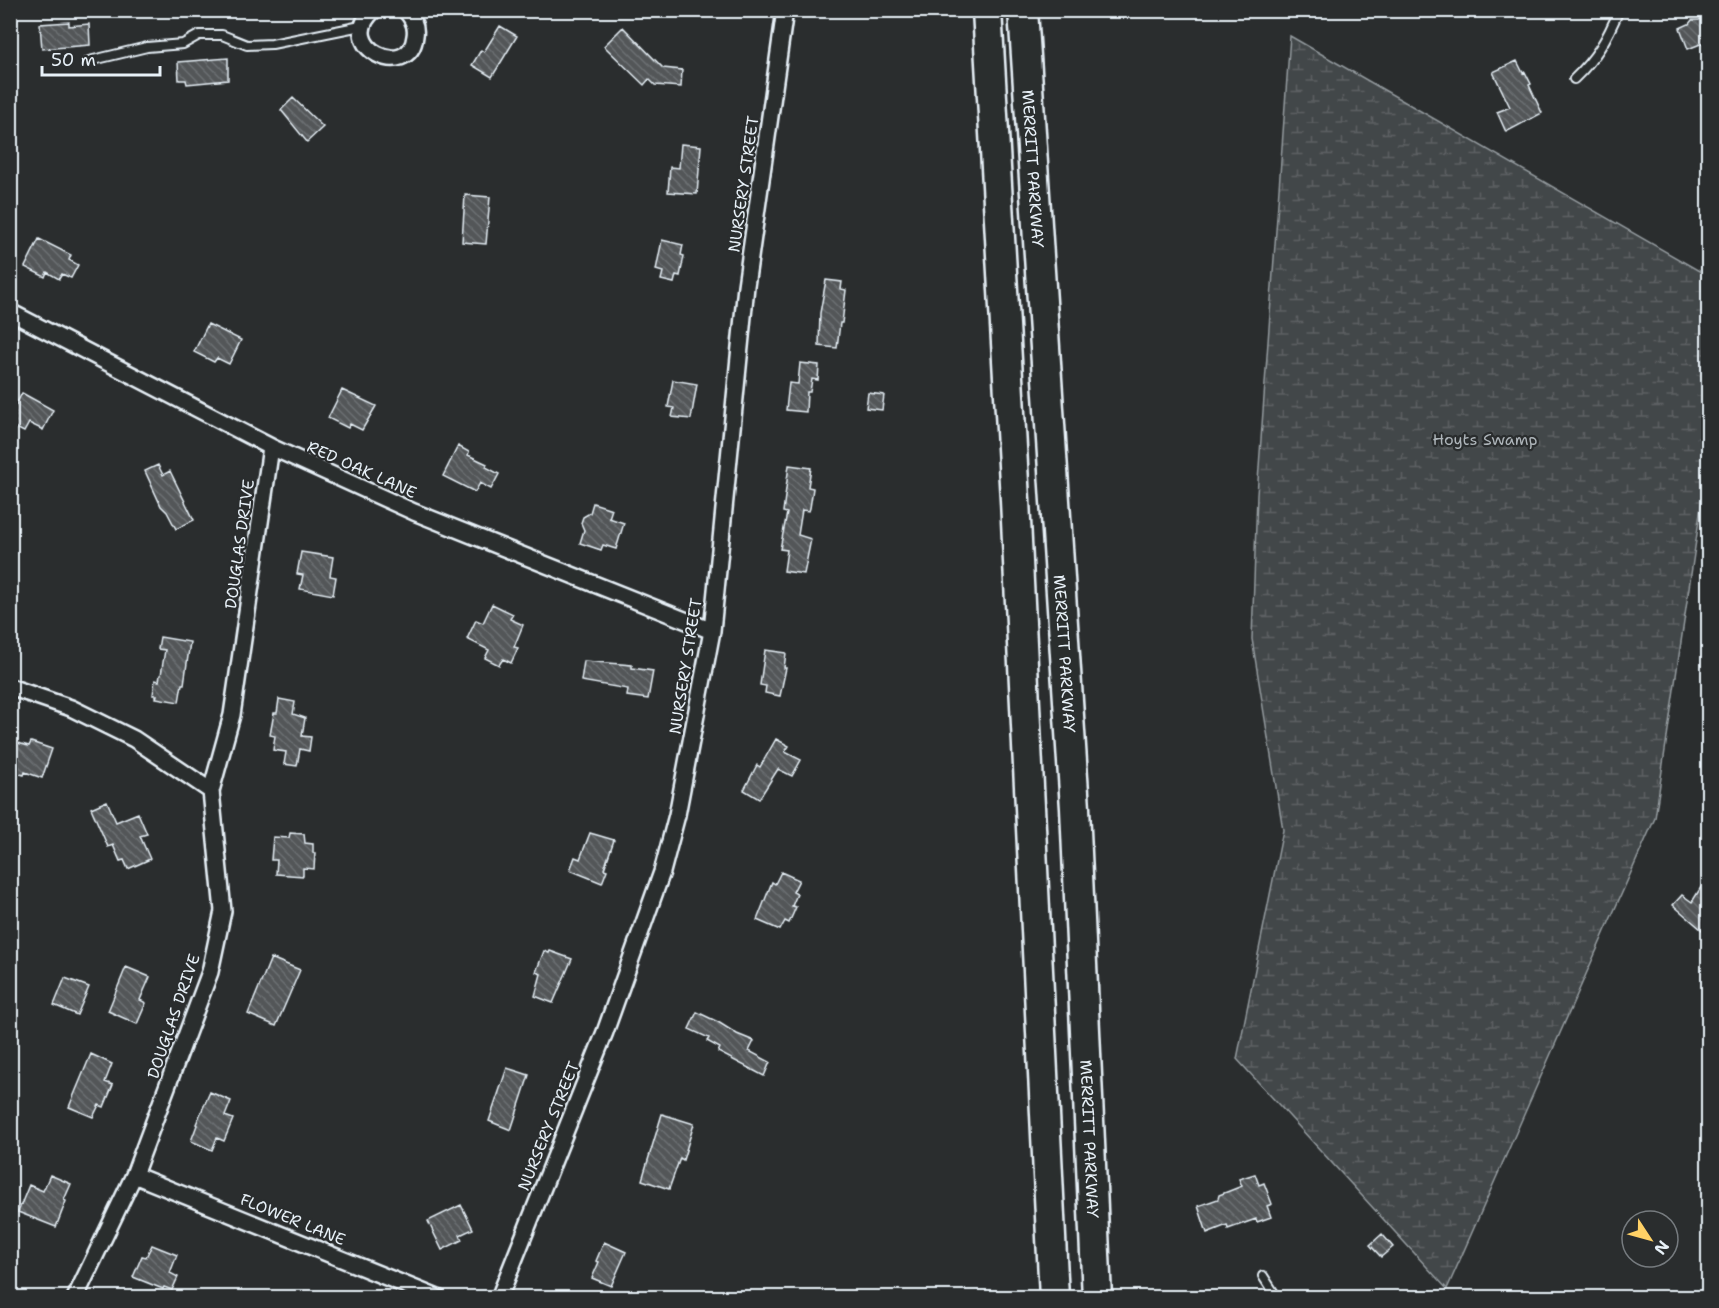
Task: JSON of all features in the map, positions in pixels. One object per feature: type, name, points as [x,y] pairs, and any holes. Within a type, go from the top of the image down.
[{"type":"highway","points":[[987,10],[1015,500],[1054,1298]]},
{"type":"highway","name":"MERRITT PARKWAY","points":[[1023,10],[1076,808],[1097,1298]]},
{"type":"street","points":[[374,10],[366,18],[363,29],[366,44],[375,54],[388,58],[399,57],[410,48],[415,38],[414,23],[408,12]]},
{"type":"street","name":"NURSERY STREET","points":[[499,1298],[605,1032],[662,872],[677,815],[712,631],[746,286],[785,10]]},
{"type":"street","name":"RED OAK LANE","points":[[10,312],[271,447],[414,512],[712,631]]},
{"type":"street","name":"DOUGLAS DRIVE","points":[[75,1298],[134,1175],[210,972],[223,911],[211,791],[232,715],[271,447]]},
{"type":"street","points":[[10,687],[71,708],[134,739],[211,791]]},
{"type":"street","name":"FLOWER LANE","points":[[134,1175],[438,1298]]},
{"type":"lane","points":[[1574,79],[1588,67],[1600,50],[1619,10]]},
{"type":"lane","points":[[89,61],[147,47],[183,44],[199,35],[222,35],[247,45],[272,44],[356,27],[363,29]]},
{"type":"lane","points":[[1263,1276],[1277,1298]]},
{"type":"green space","name":"Hoyts Swamp","points":[[1290,36],[1708,276],[1708,459],[1655,818],[1447,1289],[1237,1059],[1283,830],[1252,639],[1257,495]]},
{"type":"building","points":[[1708,16],[1708,41],[1688,49],[1680,28],[1692,20]]},
{"type":"building","points":[[69,22],[69,26],[89,24],[90,45],[42,49],[40,24]]},
{"type":"building","points":[[500,26],[517,36],[492,77],[472,65],[481,50],[484,52]]},
{"type":"building","points":[[623,27],[663,68],[682,70],[681,87],[655,85],[649,79],[644,85],[604,46]]},
{"type":"building","points":[[228,58],[228,80],[187,84],[186,80],[179,80],[178,62]]},
{"type":"building","points":[[1517,61],[1531,84],[1529,85],[1542,113],[1506,132],[1497,112],[1510,107],[1493,72]]},
{"type":"building","points":[[293,98],[323,127],[307,142],[281,110]]},
{"type":"building","points":[[681,144],[701,146],[697,194],[668,192],[670,167],[679,168]]},
{"type":"building","points":[[465,195],[490,197],[486,244],[462,242]]},
{"type":"building","points":[[39,239],[71,255],[69,260],[78,265],[71,278],[62,274],[59,279],[47,272],[45,277],[25,267]]},
{"type":"building","points":[[662,240],[683,245],[681,255],[684,256],[680,276],[676,275],[674,283],[661,280],[663,272],[656,270]]},
{"type":"building","points":[[826,280],[842,282],[841,289],[846,290],[837,348],[819,346],[820,313]]},
{"type":"building","points":[[208,324],[241,340],[229,364],[217,358],[214,362],[194,352]]},
{"type":"building","points":[[800,363],[819,365],[818,380],[812,379],[810,392],[807,392],[806,412],[786,410],[789,383],[798,384]]},
{"type":"building","points":[[673,380],[697,384],[691,419],[672,417],[674,408],[668,407]]},
{"type":"building","points":[[342,390],[376,406],[362,430],[350,424],[348,428],[328,418]]},
{"type":"building","points":[[22,393],[53,410],[43,430],[29,423],[24,432],[10,425],[15,416],[11,414]]},
{"type":"building","points":[[868,393],[884,395],[882,410],[866,408]]},
{"type":"building","points":[[458,446],[499,474],[491,489],[480,483],[475,492],[443,476]]},
{"type":"building","points":[[158,465],[163,475],[170,471],[194,520],[176,529],[161,506],[145,471]]},
{"type":"building","points":[[789,465],[811,468],[808,487],[813,488],[810,508],[809,511],[802,510],[798,535],[811,539],[804,574],[784,571],[787,550],[780,549],[787,513],[783,512]]},
{"type":"building","points":[[593,503],[612,509],[609,518],[624,523],[616,549],[603,545],[601,550],[580,543],[584,530],[581,523],[583,517],[590,513]]},
{"type":"building","points":[[301,552],[333,557],[330,576],[336,577],[333,595],[300,589],[303,575],[297,574]]},
{"type":"building","points":[[492,604],[513,614],[510,619],[523,625],[514,647],[518,648],[511,663],[503,659],[499,665],[485,658],[489,650],[467,639],[476,620],[483,623]]},
{"type":"building","points":[[160,637],[190,642],[179,702],[156,698],[157,695],[153,695],[155,680],[159,681],[161,675],[165,650],[158,649]]},
{"type":"building","points":[[765,650],[786,653],[784,668],[786,668],[780,696],[765,693],[766,686],[760,685]]},
{"type":"building","points":[[584,661],[632,665],[632,668],[653,671],[648,699],[627,696],[628,689],[581,681]]},
{"type":"building","points":[[279,699],[295,702],[293,714],[305,718],[302,736],[311,737],[309,751],[300,749],[297,766],[284,764],[286,752],[273,750],[275,736],[270,735]]},
{"type":"building","points":[[776,739],[789,746],[785,752],[801,760],[792,776],[778,769],[759,799],[744,790],[757,765],[760,767]]},
{"type":"building","points":[[10,741],[29,746],[31,742],[52,749],[42,778],[25,772],[24,775],[10,771]]},
{"type":"building","points":[[107,801],[116,822],[138,813],[147,834],[140,836],[150,859],[128,869],[124,860],[120,861],[113,845],[108,847],[91,808]]},
{"type":"building","points":[[290,833],[304,834],[305,843],[313,844],[314,869],[303,868],[303,876],[276,874],[277,860],[271,860],[273,837],[289,838]]},
{"type":"building","points":[[590,833],[614,840],[604,869],[607,870],[602,883],[570,870],[575,857],[580,859]]},
{"type":"building","points":[[781,872],[799,880],[793,892],[797,894],[792,906],[796,907],[789,923],[785,921],[780,930],[757,920],[772,882],[775,884]]},
{"type":"building","points":[[1708,876],[1708,935],[1673,905],[1682,895],[1692,902]]},
{"type":"building","points":[[544,951],[572,959],[553,1003],[535,996],[541,974],[536,972]]},
{"type":"building","points":[[271,958],[300,970],[276,1026],[248,1014]]},
{"type":"building","points":[[126,967],[150,977],[140,1000],[146,1003],[137,1024],[108,1011]]},
{"type":"building","points":[[65,978],[89,987],[77,1015],[54,1005]]},
{"type":"building","points":[[697,1012],[754,1041],[749,1051],[770,1062],[764,1076],[718,1052],[720,1048],[707,1041],[709,1038],[689,1029]]},
{"type":"building","points":[[91,1054],[112,1064],[105,1082],[113,1085],[104,1107],[99,1105],[93,1117],[69,1107]]},
{"type":"building","points":[[507,1068],[529,1075],[511,1130],[489,1121]]},
{"type":"building","points":[[210,1092],[231,1101],[225,1116],[233,1119],[224,1141],[217,1138],[212,1150],[191,1141]]},
{"type":"building","points":[[662,1114],[694,1124],[683,1160],[680,1158],[669,1189],[642,1180]]},
{"type":"building","points":[[1255,1174],[1259,1185],[1264,1183],[1272,1204],[1267,1206],[1271,1217],[1257,1222],[1256,1219],[1228,1229],[1227,1225],[1207,1233],[1198,1206],[1218,1199],[1219,1195],[1242,1186],[1239,1179]]},
{"type":"building","points":[[50,1175],[71,1184],[56,1227],[18,1212],[29,1185],[43,1191]]},
{"type":"building","points":[[461,1205],[473,1229],[460,1235],[462,1240],[442,1250],[428,1221]]},
{"type":"building","points":[[1382,1234],[1393,1247],[1381,1257],[1370,1245]]},
{"type":"building","points":[[604,1242],[626,1252],[611,1286],[592,1278]]},
{"type":"building","points":[[152,1245],[177,1255],[170,1273],[178,1277],[172,1290],[164,1287],[163,1289],[133,1277],[142,1256],[146,1257]]}]
